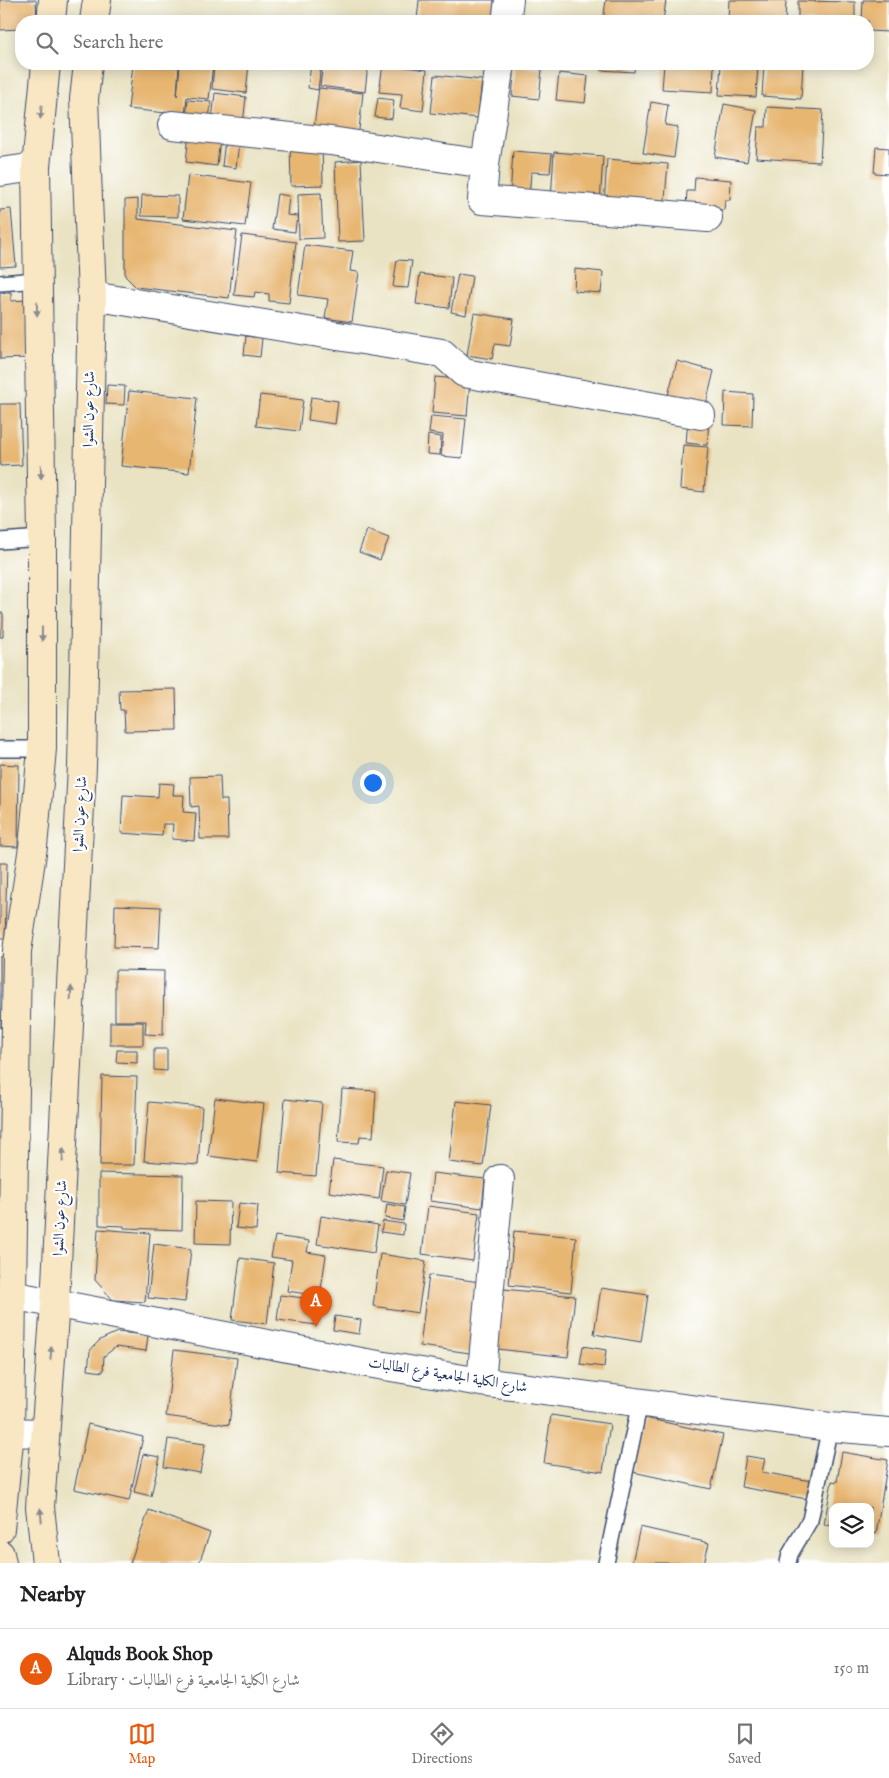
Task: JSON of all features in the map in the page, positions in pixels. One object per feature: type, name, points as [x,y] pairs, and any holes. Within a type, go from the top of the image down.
[{"type":"main road","points":[[52,15],[53,0]]},
{"type":"main road","points":[[95,15],[97,0]]},
{"type":"main road","points":[[0,1529],[11,1294],[16,950],[33,847],[42,749],[42,538],[36,167],[45,70]]},
{"type":"main road","name":"شارع عون الشوا","points":[[46,1563],[40,1507],[55,1303],[82,766],[92,296],[84,99],[87,70]]},
{"type":"main road","points":[[0,1554],[2,1563]]},
{"type":"street","points":[[507,15],[509,0]]},
{"type":"street","points":[[499,70],[485,164],[482,200],[708,218]]},
{"type":"street","points":[[172,125],[331,141],[485,164]]},
{"type":"street","points":[[0,172],[36,167]]},
{"type":"street","points":[[92,296],[442,352],[464,373],[701,414]]},
{"type":"street","points":[[481,1382],[500,1179]]},
{"type":"street","name":"شارع الكلية الجامعية فرع الطالبات","points":[[11,1294],[361,1362],[481,1382],[830,1427],[889,1432]]},
{"type":"street","points":[[5,1432],[45,1433]]},
{"type":"lane","points":[[0,283],[37,280]]},
{"type":"lane","points":[[0,541],[42,538]]},
{"type":"lane","points":[[0,748],[42,749]]},
{"type":"lane","points":[[606,1563],[640,1402]]},
{"type":"lane","points":[[788,1563],[790,1554],[810,1520],[830,1427]]},
{"type":"building","points":[[0,0],[36,0],[37,15],[15,15],[15,29],[0,30]]},
{"type":"building","points":[[419,0],[494,0],[493,15],[418,15]]},
{"type":"building","points":[[606,0],[666,0],[664,15],[604,15]]},
{"type":"building","points":[[729,0],[786,0],[785,15],[728,15]]},
{"type":"building","points":[[863,0],[889,0],[889,32],[874,31],[874,15],[862,15]]},
{"type":"building","points":[[798,1],[855,2],[855,15],[798,15]]},
{"type":"building","points":[[132,70],[179,70],[177,96],[179,70],[212,70],[209,99],[187,97],[185,115],[128,109]]},
{"type":"building","points":[[214,70],[248,70],[246,93],[212,89]]},
{"type":"building","points":[[310,70],[320,70],[318,90],[308,88]]},
{"type":"building","points":[[322,70],[367,70],[365,92],[320,86]]},
{"type":"building","points":[[382,70],[427,70],[423,111],[400,108],[402,94],[379,92]]},
{"type":"building","points":[[515,70],[542,70],[539,99],[512,96]]},
{"type":"building","points":[[600,70],[634,70],[634,72]]},
{"type":"building","points":[[664,70],[714,70],[713,92],[662,89]]},
{"type":"building","points":[[721,70],[758,70],[756,97],[719,95]]},
{"type":"building","points":[[764,70],[803,70],[801,99],[762,96]]},
{"type":"building","points":[[559,73],[588,76],[585,103],[556,100]]},
{"type":"building","points":[[435,75],[482,80],[478,118],[431,113]]},
{"type":"building","points":[[319,88],[363,93],[358,139],[313,134]]},
{"type":"building","points":[[215,93],[246,97],[243,124],[212,121]]},
{"type":"building","points":[[378,98],[394,100],[392,119],[375,117]]},
{"type":"building","points":[[188,100],[211,102],[209,120],[186,117]]},
{"type":"building","points":[[651,102],[668,105],[665,125],[678,127],[674,158],[643,153]]},
{"type":"building","points":[[724,104],[756,110],[747,162],[715,157]]},
{"type":"building","points":[[767,107],[823,110],[820,162],[756,158],[758,127],[766,127]]},
{"type":"building","points":[[189,134],[220,138],[217,166],[186,162]]},
{"type":"building","points":[[225,140],[239,142],[236,168],[222,166]]},
{"type":"building","points":[[322,143],[323,185],[291,186],[290,144]]},
{"type":"building","points":[[876,147],[889,148],[889,174],[874,173]]},
{"type":"building","points":[[513,151],[552,154],[550,173],[531,172],[529,199],[510,197]]},
{"type":"building","points":[[554,152],[603,156],[600,204],[551,200]]},
{"type":"building","points":[[607,159],[668,164],[664,210],[604,206]]},
{"type":"building","points":[[361,160],[365,241],[338,242],[335,162]]},
{"type":"building","points":[[188,175],[251,183],[245,226],[183,219]]},
{"type":"building","points":[[695,177],[731,180],[730,200],[725,200],[724,210],[686,207],[687,191],[694,191]]},
{"type":"building","points":[[321,193],[323,238],[299,239],[298,194]]},
{"type":"building","points":[[277,194],[289,196],[287,215],[297,216],[295,232],[272,229]]},
{"type":"building","points":[[142,195],[178,196],[178,217],[141,216]]},
{"type":"building","points":[[138,199],[138,219],[237,231],[229,298],[136,287],[125,276],[125,200]]},
{"type":"building","points":[[11,209],[16,266],[0,267],[0,210]]},
{"type":"building","points":[[242,235],[296,242],[289,303],[269,301],[269,294],[255,292],[254,297],[234,295]]},
{"type":"building","points":[[305,245],[353,251],[350,271],[359,272],[352,322],[325,318],[328,299],[298,295]]},
{"type":"building","points":[[397,260],[412,261],[408,288],[393,287]]},
{"type":"building","points":[[575,269],[603,272],[601,293],[574,291]]},
{"type":"building","points":[[420,274],[452,278],[449,308],[416,304]]},
{"type":"building","points":[[458,274],[472,276],[466,315],[451,312]]},
{"type":"building","points":[[11,292],[11,301],[26,300],[28,358],[0,359],[0,293]]},
{"type":"building","points":[[474,313],[514,319],[510,346],[495,344],[492,359],[467,355]]},
{"type":"building","points":[[246,336],[262,338],[260,357],[244,355]]},
{"type":"building","points":[[677,361],[714,371],[705,408],[667,399]]},
{"type":"building","points":[[435,377],[470,380],[467,416],[432,413]]},
{"type":"building","points":[[107,385],[125,386],[124,405],[106,404]]},
{"type":"building","points":[[129,391],[197,398],[189,473],[121,466]]},
{"type":"building","points":[[725,392],[753,394],[752,426],[724,425]]},
{"type":"building","points":[[260,395],[303,400],[299,431],[256,426]]},
{"type":"building","points":[[311,397],[338,401],[335,424],[308,420]]},
{"type":"building","points":[[0,404],[20,404],[22,465],[0,466]]},
{"type":"building","points":[[431,416],[466,419],[462,458],[441,456],[443,435],[429,433]]},
{"type":"building","points":[[688,420],[709,422],[707,445],[686,443]]},
{"type":"building","points":[[428,435],[441,437],[440,455],[427,454]]},
{"type":"building","points":[[683,445],[708,447],[704,492],[680,489]]},
{"type":"building","points":[[367,530],[389,538],[380,560],[359,552]]},
{"type":"building","points":[[0,613],[3,613],[3,637],[0,637]]},
{"type":"building","points":[[176,689],[177,730],[125,731],[124,710],[120,710],[119,690]]},
{"type":"building","points":[[0,764],[19,765],[18,847],[0,846]]},
{"type":"building","points":[[220,776],[221,800],[227,800],[228,839],[200,839],[199,806],[191,807],[190,777]]},
{"type":"building","points":[[159,783],[174,784],[173,795],[184,795],[183,812],[196,813],[194,841],[172,839],[173,824],[163,824],[162,836],[121,833],[123,795],[158,797]]},
{"type":"building","points":[[0,863],[7,863],[5,938],[0,938]]},
{"type":"building","points":[[115,905],[161,907],[159,948],[114,947]]},
{"type":"building","points":[[0,957],[4,957],[3,1028],[0,1028]]},
{"type":"building","points":[[115,970],[164,971],[163,1035],[145,1034],[146,1021],[115,1021]]},
{"type":"building","points":[[110,1022],[143,1022],[143,1045],[110,1045]]},
{"type":"building","points":[[154,1049],[167,1049],[167,1071],[154,1070]]},
{"type":"building","points":[[117,1050],[137,1050],[137,1063],[116,1062]]},
{"type":"building","points":[[102,1076],[137,1077],[134,1165],[100,1165]]},
{"type":"building","points":[[342,1089],[376,1091],[373,1137],[360,1136],[359,1143],[338,1142]]},
{"type":"building","points":[[215,1098],[264,1104],[257,1162],[208,1156]]},
{"type":"building","points":[[285,1099],[322,1103],[316,1176],[279,1173]]},
{"type":"building","points":[[456,1101],[491,1105],[483,1166],[449,1162]]},
{"type":"building","points":[[149,1102],[202,1107],[198,1165],[144,1161]]},
{"type":"building","points":[[333,1160],[383,1166],[379,1199],[329,1192]]},
{"type":"building","points":[[386,1170],[410,1173],[405,1205],[381,1201]]},
{"type":"building","points":[[99,1173],[183,1175],[182,1230],[99,1225]]},
{"type":"building","points":[[433,1173],[485,1179],[482,1208],[430,1201]]},
{"type":"building","points":[[196,1201],[231,1202],[230,1244],[195,1243]]},
{"type":"building","points":[[239,1203],[258,1205],[256,1230],[236,1228]]},
{"type":"building","points":[[387,1204],[405,1207],[403,1221],[385,1218]]},
{"type":"building","points":[[428,1206],[479,1213],[473,1261],[422,1254]]},
{"type":"building","points":[[321,1216],[378,1225],[374,1253],[317,1244]]},
{"type":"building","points":[[383,1221],[404,1224],[403,1235],[381,1232]]},
{"type":"building","points":[[98,1229],[150,1233],[145,1302],[113,1300],[95,1280]]},
{"type":"building","points":[[514,1231],[576,1237],[571,1292],[509,1285]]},
{"type":"building","points":[[275,1236],[309,1241],[307,1252],[326,1255],[320,1296],[287,1291],[292,1260],[271,1257]]},
{"type":"building","points":[[154,1244],[191,1249],[185,1302],[148,1298]]},
{"type":"building","points":[[380,1254],[426,1261],[418,1313],[373,1306]]},
{"type":"building","points":[[240,1258],[274,1263],[267,1324],[232,1320]]},
{"type":"building","points":[[429,1275],[480,1282],[470,1353],[420,1346]]},
{"type":"building","points":[[601,1288],[648,1295],[641,1342],[594,1334]]},
{"type":"building","points":[[503,1289],[575,1296],[568,1357],[497,1349]]},
{"type":"building","points":[[280,1295],[320,1300],[317,1325],[277,1320]]},
{"type":"building","points":[[335,1316],[361,1320],[359,1334],[333,1330]]},
{"type":"building","points":[[117,1332],[148,1335],[146,1351],[116,1347],[104,1356],[103,1372],[88,1370],[90,1351],[93,1347],[100,1340]]},
{"type":"building","points":[[583,1346],[606,1350],[604,1367],[580,1364]]},
{"type":"building","points":[[174,1350],[237,1358],[229,1425],[166,1416]]},
{"type":"building","points":[[551,1415],[610,1424],[603,1472],[544,1463]]},
{"type":"building","points":[[645,1418],[723,1435],[711,1489],[633,1472]]},
{"type":"building","points":[[88,1424],[143,1437],[129,1501],[74,1489]]},
{"type":"building","points":[[168,1439],[205,1444],[200,1473],[164,1467]]},
{"type":"building","points":[[842,1452],[888,1460],[876,1534],[874,1534],[874,1503],[829,1503],[829,1526],[824,1525],[832,1481],[837,1482]]},
{"type":"building","points":[[143,1454],[160,1457],[151,1496],[134,1492]]},
{"type":"building","points":[[746,1456],[765,1459],[762,1472],[811,1481],[807,1499],[741,1487]]},
{"type":"building","points":[[149,1510],[210,1533],[199,1563],[130,1563]]},
{"type":"building","points":[[640,1527],[709,1543],[704,1563],[632,1563]]},
{"type":"place","name":"Alquds Book Shop","points":[[316,1327]]}]
